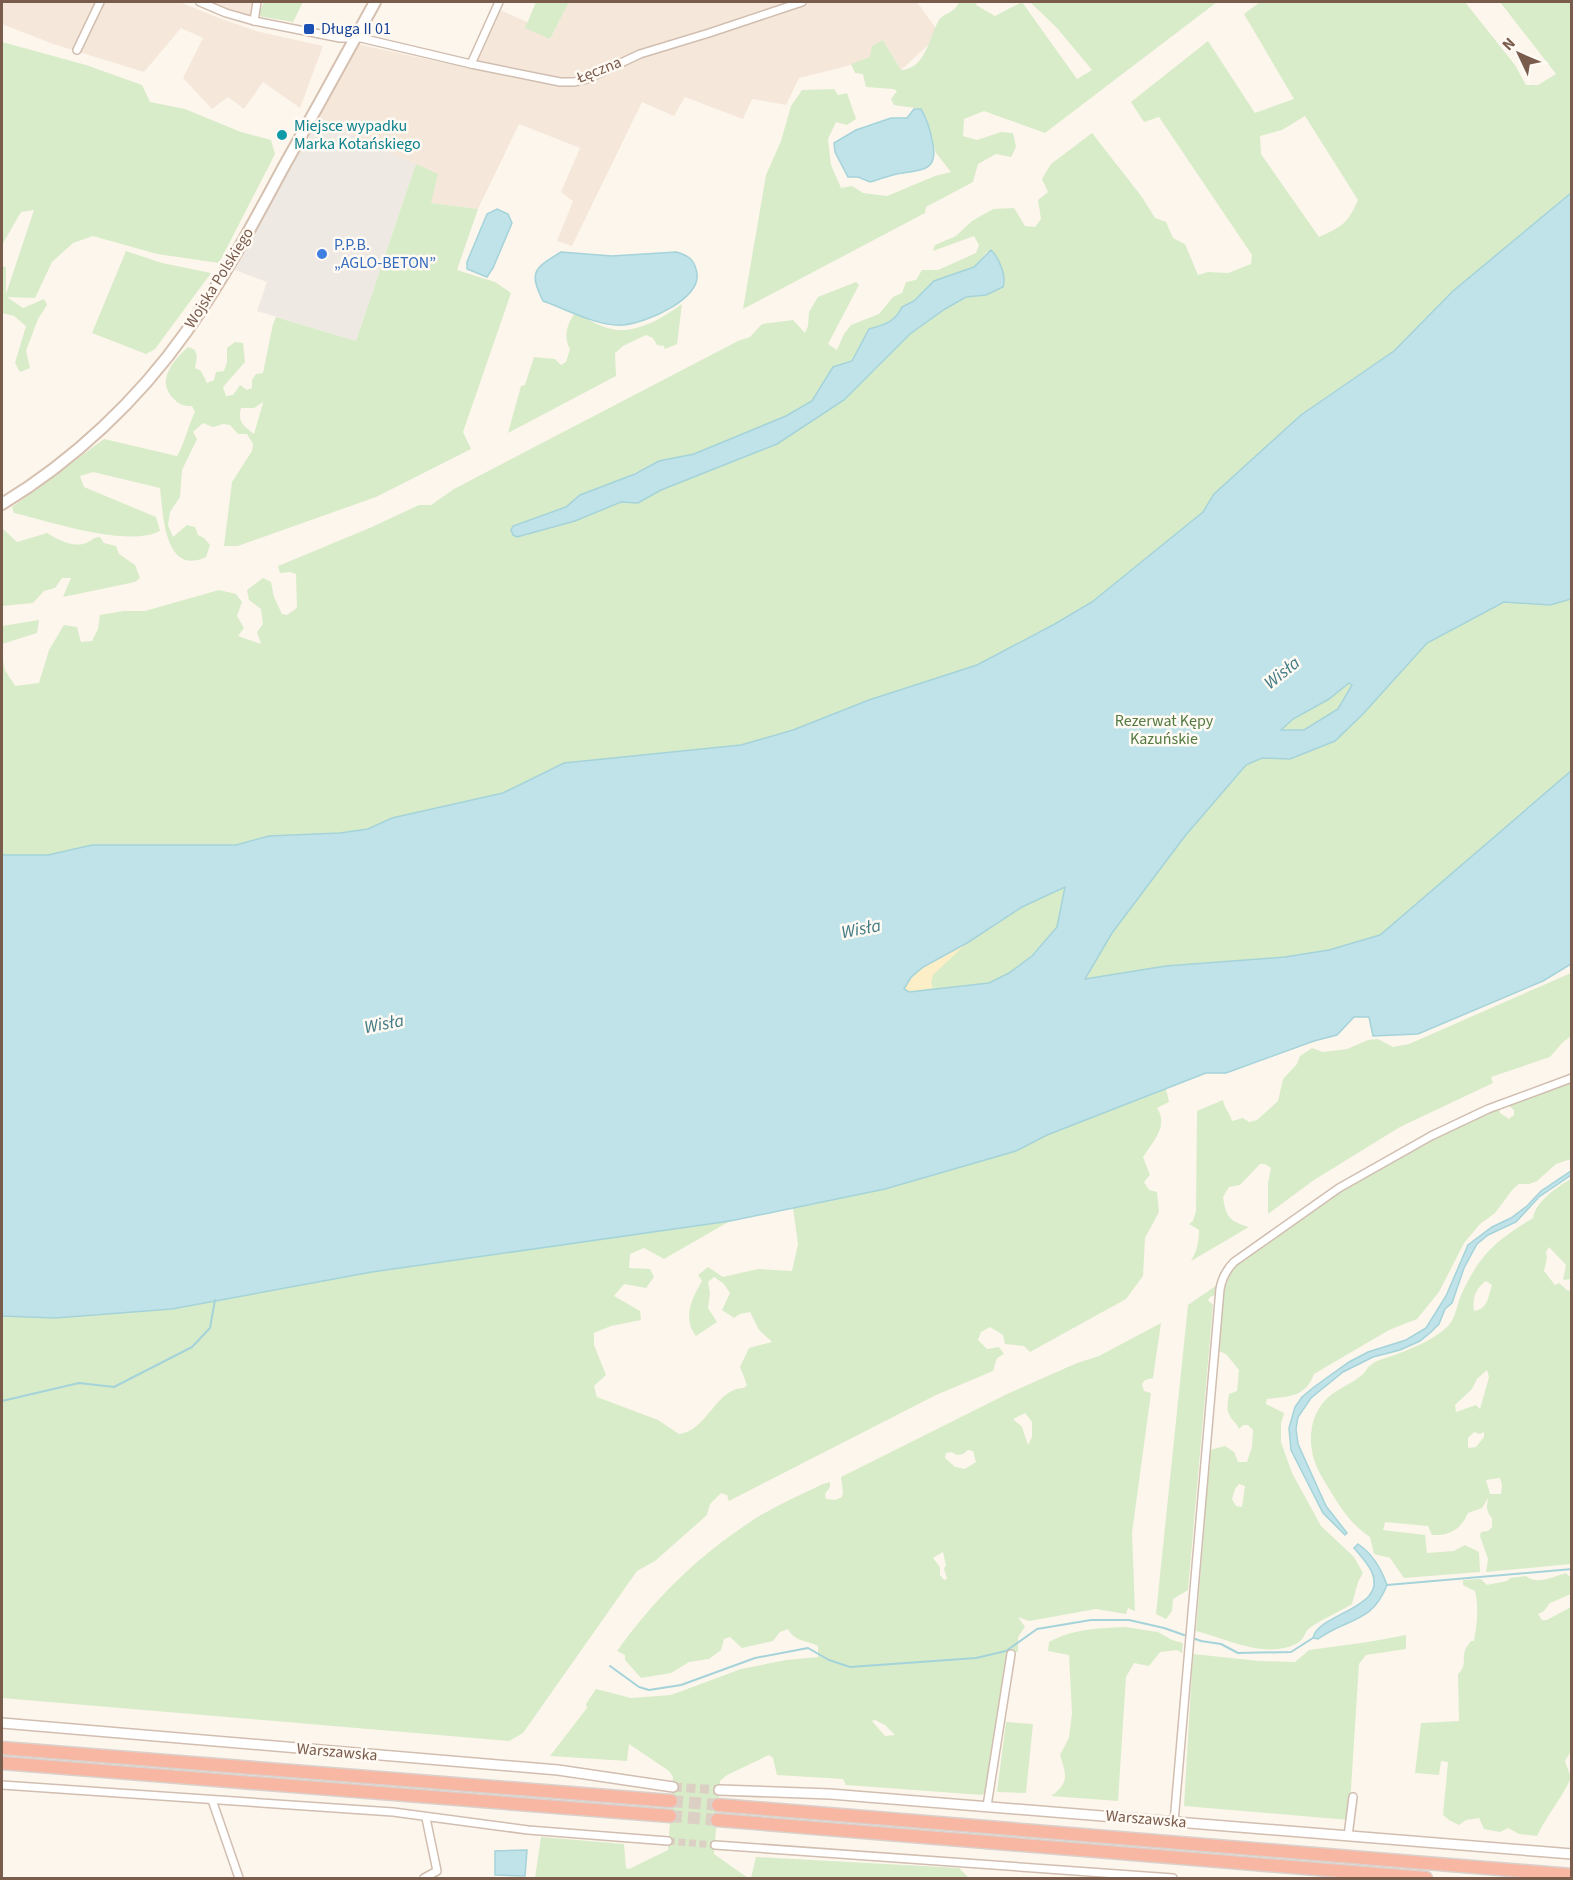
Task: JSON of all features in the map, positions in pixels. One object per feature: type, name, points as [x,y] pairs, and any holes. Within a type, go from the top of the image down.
[{"type":"highway","points":[[2,1748],[671,1801]]},
{"type":"highway","points":[[2,1763],[670,1816]]},
{"type":"highway","points":[[718,1805],[1572,1875]]},
{"type":"highway","points":[[717,1820],[1426,1878]]},
{"type":"main road","name":"Wojska Polskiego","points":[[2,504],[61,462],[111,419],[186,333],[236,254],[375,2]]},
{"type":"street","points":[[77,50],[100,2]]},
{"type":"street","name":"Łęczna","points":[[200,2],[225,13],[254,21],[366,40],[560,82],[587,79],[640,54],[802,2]]},
{"type":"street","points":[[254,21],[257,2]]},
{"type":"street","points":[[471,64],[499,2]]},
{"type":"street","points":[[1174,1822],[1220,1289],[1226,1271],[1234,1262],[1339,1188],[1431,1136],[1488,1109],[1572,1078]]},
{"type":"street","points":[[987,1806],[1011,1654]]},
{"type":"street","name":"Warszawska","points":[[2,1724],[558,1770],[673,1787]]},
{"type":"street","points":[[2,1785],[393,1812],[528,1830],[668,1841]]},
{"type":"street","name":"Warszawska","points":[[719,1790],[830,1794],[1572,1854]]},
{"type":"street","points":[[1348,1836],[1353,1797]]},
{"type":"street","points":[[212,1800],[239,1878]]},
{"type":"street","points":[[424,1878],[437,1871],[426,1818]]},
{"type":"street","points":[[715,1845],[1173,1878]]},
{"type":"shaded area","points":[[2,2],[180,2],[256,31],[323,46],[300,108],[263,82],[244,109],[228,97],[212,109],[183,78],[203,38],[181,28],[144,72],[53,44],[2,24]]},
{"type":"shaded area","points":[[210,2],[259,2],[255,18]]},
{"type":"shaded area","points":[[569,2],[917,2],[940,34],[901,70],[883,40],[871,57],[844,67],[799,78],[786,105],[752,99],[743,119],[685,97],[674,116],[642,102],[572,246],[557,241],[573,201],[561,192],[580,148],[519,124],[478,209],[430,203],[437,174],[316,119],[357,44],[472,69],[498,9],[527,22],[550,39]]},
{"type":"shaded area","points":[[316,119],[416,164],[356,341],[257,311],[267,282],[235,270]]},
{"type":"green space","points":[[264,2],[303,2],[293,22],[258,16]]},
{"type":"green space","points":[[536,2],[569,2],[550,39],[525,28]]},
{"type":"green space","points":[[959,2],[977,2],[976,5],[995,16],[1022,2],[1077,79],[1092,70],[1057,28],[1030,2],[1217,2],[1045,133],[984,111],[964,119],[963,136],[977,140],[1001,132],[1013,133],[1016,147],[1011,157],[996,154],[978,164],[973,182],[926,207],[925,213],[743,309],[766,175],[781,141],[791,106],[802,90],[834,89],[838,95],[847,93],[856,119],[847,125],[836,122],[828,139],[831,165],[841,188],[852,186],[863,193],[887,196],[935,176],[951,172],[936,153],[922,109],[894,105],[891,99],[897,91],[866,87],[863,74],[855,73],[851,64],[870,57],[872,46],[883,40],[901,70],[916,64],[926,51],[939,20],[955,9]]},
{"type":"green space","name":"Rezerwat Kępy Kazuńskie","points":[[1260,2],[1465,2],[1515,65],[1526,85],[1538,85],[1556,74],[1500,2],[1571,2],[1571,964],[1543,981],[1418,1034],[1373,1036],[1369,1017],[1354,1017],[1337,1035],[1226,1073],[1206,1073],[1166,1088],[1169,1102],[1157,1108],[1161,1121],[1160,1127],[1143,1157],[1150,1175],[1144,1182],[1149,1190],[1157,1192],[1159,1212],[1145,1238],[1143,1276],[1126,1299],[1030,1352],[1024,1346],[1005,1344],[1003,1335],[990,1327],[981,1332],[978,1340],[987,1349],[999,1347],[1004,1354],[997,1358],[993,1371],[936,1395],[729,1501],[727,1495],[721,1493],[710,1504],[707,1515],[655,1561],[637,1571],[523,1733],[509,1741],[2,1698],[2,656],[5,670],[15,686],[39,683],[49,650],[64,625],[77,627],[81,642],[92,641],[98,629],[100,615],[124,611],[145,611],[219,590],[236,594],[242,602],[237,616],[244,628],[238,636],[261,644],[257,632],[263,624],[261,609],[249,600],[247,590],[263,578],[271,582],[274,597],[282,614],[287,615],[297,608],[296,574],[280,573],[278,566],[419,505],[431,505],[454,489],[738,341],[750,337],[762,324],[793,320],[805,333],[809,312],[818,297],[856,282],[859,285],[828,344],[837,350],[851,325],[879,314],[893,297],[902,293],[906,282],[916,280],[922,270],[938,270],[976,253],[979,245],[974,236],[933,251],[935,245],[956,236],[972,221],[993,209],[1014,208],[1025,226],[1035,227],[1041,219],[1038,200],[1048,192],[1042,179],[1051,164],[1092,133],[1142,197],[1155,218],[1166,222],[1173,238],[1185,244],[1198,275],[1208,272],[1228,273],[1251,264],[1252,255],[1159,117],[1144,122],[1131,102],[1208,41],[1255,113],[1294,99],[1244,14]],"holes":[[[1305,116],[1358,200],[1343,223],[1319,237],[1261,154],[1260,136],[1282,130]],[[987,252],[994,253],[1005,281],[986,295],[966,297],[945,309],[910,334],[874,371],[708,470],[661,490],[638,503],[621,502],[575,521],[517,537],[513,535],[513,526],[566,507],[659,461],[694,454],[786,416],[812,401],[833,367],[852,361],[869,329],[892,319],[902,307],[914,301],[934,281],[974,267]],[[793,1208],[798,1244],[792,1271],[758,1269],[723,1277],[708,1267],[698,1275],[702,1281],[692,1301],[689,1315],[696,1336],[717,1322],[708,1308],[710,1293],[708,1282],[714,1277],[723,1283],[730,1293],[722,1310],[734,1318],[750,1312],[759,1330],[772,1342],[749,1348],[740,1367],[747,1385],[726,1395],[697,1426],[679,1434],[658,1420],[597,1397],[594,1386],[606,1375],[594,1345],[594,1333],[611,1326],[641,1320],[640,1311],[614,1296],[624,1284],[646,1288],[654,1277],[650,1269],[629,1268],[630,1254],[644,1248],[664,1259],[730,1221]]]},
{"type":"green space","points":[[2,42],[86,65],[142,85],[150,102],[185,109],[241,132],[271,140],[275,154],[219,263],[157,254],[93,236],[73,243],[52,262],[35,298],[7,297],[23,308],[44,299],[47,305],[38,319],[26,351],[30,368],[20,372],[15,363],[26,326],[14,316],[2,313],[2,266],[6,267],[6,294],[34,210],[21,212],[2,245]]},
{"type":"green space","points":[[416,164],[438,174],[431,203],[478,209],[457,270],[495,282],[511,293],[463,432],[471,449],[376,497],[238,546],[224,546],[232,482],[252,451],[253,444],[247,434],[238,434],[230,425],[223,424],[213,427],[203,423],[193,432],[197,439],[182,470],[180,497],[170,512],[168,525],[173,537],[187,525],[195,527],[198,535],[210,545],[206,557],[192,561],[182,558],[174,551],[168,539],[160,488],[93,472],[80,476],[84,487],[156,517],[160,531],[146,535],[109,535],[14,513],[12,507],[104,439],[177,456],[195,412],[192,406],[182,405],[174,399],[166,385],[166,378],[172,365],[188,347],[195,350],[197,357],[195,368],[201,371],[207,383],[214,380],[216,372],[224,371],[227,362],[227,348],[235,342],[243,343],[245,362],[223,387],[226,396],[233,395],[240,385],[247,390],[252,388],[252,380],[256,374],[263,373],[276,317],[356,341]],"holes":[[[263,402],[254,434],[244,426],[241,420],[241,408],[254,408]]]},
{"type":"green space","points":[[126,251],[162,263],[211,273],[155,349],[146,354],[92,333]]},
{"type":"green space","points":[[682,304],[677,344],[665,349],[664,346],[657,345],[653,338],[646,335],[623,346],[615,353],[616,376],[508,433],[521,386],[525,385],[534,357],[555,359],[561,365],[566,362],[570,349],[567,330],[575,313],[607,328],[627,330],[652,322]]},
{"type":"green space","points":[[2,528],[17,542],[47,533],[61,541],[76,545],[100,537],[104,543],[116,546],[119,554],[135,565],[140,578],[135,582],[63,597],[71,578],[62,578],[55,588],[44,591],[33,603],[2,606]]},
{"type":"green space","points":[[39,620],[37,633],[2,644],[2,626]]},
{"type":"green space","points":[[1571,973],[1571,1036],[1550,1057],[1491,1077],[1493,1083],[1400,1127],[1314,1180],[1268,1214],[1268,1183],[1271,1168],[1260,1164],[1240,1185],[1229,1187],[1223,1197],[1227,1214],[1237,1223],[1249,1227],[1191,1261],[1199,1234],[1199,1230],[1189,1224],[1193,1221],[1196,1211],[1197,1111],[1223,1100],[1232,1121],[1243,1118],[1249,1122],[1257,1120],[1278,1101],[1283,1079],[1297,1064],[1300,1056],[1312,1048],[1323,1052],[1347,1049],[1368,1040],[1378,1039],[1393,1047],[1409,1044]]},
{"type":"green space","points":[[1571,1081],[1571,1159],[1556,1164],[1537,1181],[1519,1184],[1513,1189],[1495,1213],[1480,1224],[1464,1243],[1439,1292],[1417,1319],[1389,1330],[1314,1374],[1301,1392],[1267,1399],[1266,1404],[1284,1413],[1281,1424],[1281,1442],[1292,1473],[1321,1526],[1354,1557],[1363,1573],[1352,1604],[1311,1627],[1296,1644],[1284,1648],[1259,1649],[1196,1631],[1210,1450],[1225,1446],[1234,1452],[1238,1462],[1247,1462],[1252,1447],[1253,1430],[1248,1425],[1243,1425],[1239,1429],[1228,1411],[1229,1394],[1237,1391],[1239,1370],[1226,1354],[1219,1351],[1220,1307],[1228,1276],[1234,1267],[1353,1183],[1418,1146],[1499,1108],[1500,1113],[1509,1119],[1514,1115],[1514,1110],[1508,1105]],"holes":[[[1239,1484],[1245,1486],[1242,1507],[1236,1506],[1232,1499],[1235,1489]]]},
{"type":"green space","points":[[1571,1179],[1571,1279],[1563,1280],[1566,1265],[1549,1247],[1546,1252],[1544,1271],[1555,1285],[1559,1283],[1571,1291],[1571,1564],[1486,1572],[1488,1559],[1480,1536],[1481,1532],[1488,1531],[1492,1527],[1492,1518],[1487,1508],[1488,1498],[1482,1508],[1468,1513],[1462,1523],[1449,1533],[1432,1535],[1428,1526],[1385,1522],[1383,1530],[1425,1535],[1427,1553],[1454,1551],[1465,1545],[1479,1552],[1480,1572],[1404,1578],[1390,1558],[1374,1554],[1370,1537],[1355,1525],[1343,1510],[1317,1467],[1311,1445],[1311,1434],[1317,1412],[1331,1395],[1358,1378],[1373,1363],[1422,1344],[1448,1326],[1469,1279],[1483,1258],[1499,1241],[1533,1218],[1543,1200]],"holes":[[[1486,1281],[1492,1285],[1488,1298],[1482,1308],[1474,1311],[1474,1298],[1477,1290]],[[1487,1370],[1489,1377],[1480,1409],[1476,1405],[1456,1412],[1455,1405],[1472,1389],[1477,1379]],[[1474,1432],[1480,1434],[1484,1432],[1484,1437],[1476,1447],[1468,1448],[1468,1438]],[[1500,1478],[1501,1494],[1490,1494],[1486,1480]]]},
{"type":"green space","points":[[1217,1285],[1215,1295],[1208,1300],[1213,1305],[1188,1590],[1173,1599],[1172,1611],[1166,1619],[1156,1614],[1188,1305]]},
{"type":"green space","points":[[1161,1323],[1153,1378],[1145,1380],[1142,1384],[1144,1391],[1151,1393],[1132,1533],[1135,1611],[1128,1608],[1126,1614],[1096,1609],[1029,1621],[1018,1617],[1025,1627],[1018,1637],[1018,1652],[1010,1652],[987,1790],[982,1795],[846,1785],[843,1779],[777,1775],[773,1758],[769,1755],[727,1775],[720,1781],[714,1854],[748,1878],[535,1878],[541,1837],[624,1844],[626,1868],[629,1869],[668,1850],[673,1777],[669,1771],[629,1744],[627,1761],[550,1756],[587,1708],[586,1704],[596,1689],[631,1698],[671,1695],[741,1669],[786,1660],[818,1657],[818,1646],[797,1639],[788,1629],[780,1632],[773,1641],[742,1648],[730,1637],[724,1639],[721,1650],[709,1659],[689,1662],[671,1673],[641,1678],[625,1660],[625,1655],[617,1651],[663,1595],[696,1563],[753,1520],[779,1505],[830,1482],[830,1487],[825,1494],[826,1499],[835,1500],[842,1497],[841,1477],[1007,1394],[1077,1363],[1099,1356]],"holes":[[[1025,1413],[1032,1422],[1032,1437],[1028,1445],[1022,1427],[1013,1419]],[[968,1450],[973,1451],[976,1462],[965,1469],[955,1467],[945,1458],[946,1453],[963,1454]],[[943,1552],[947,1579],[944,1580],[940,1575],[940,1567],[933,1558]],[[875,1720],[885,1725],[895,1735],[885,1736],[872,1721]]]},
{"type":"green space","points":[[1566,1573],[1571,1578],[1571,1594],[1550,1603],[1544,1611],[1538,1614],[1542,1620],[1547,1620],[1571,1607],[1572,1749],[1565,1761],[1571,1778],[1537,1836],[1519,1834],[1508,1828],[1500,1832],[1484,1829],[1479,1818],[1466,1820],[1459,1825],[1443,1815],[1448,1762],[1441,1761],[1439,1775],[1415,1773],[1421,1723],[1459,1721],[1458,1674],[1463,1666],[1465,1649],[1471,1641],[1474,1641],[1477,1616],[1475,1591],[1463,1585],[1463,1580],[1481,1579],[1487,1585],[1507,1581],[1510,1578],[1526,1576],[1540,1580]]},
{"type":"green space","points":[[1125,1627],[1158,1632],[1183,1643],[1182,1653],[1177,1650],[1160,1652],[1149,1666],[1134,1663],[1126,1677],[1118,1801],[1051,1796],[1064,1782],[1065,1773],[1060,1755],[1069,1738],[1072,1713],[1069,1655],[1048,1651],[1049,1642],[1077,1632]]},
{"type":"green space","points":[[1406,1635],[1406,1649],[1366,1655],[1359,1664],[1349,1820],[1184,1806],[1193,1654],[1259,1661],[1295,1662],[1309,1650]]},
{"type":"green space","points":[[1006,1722],[1033,1724],[1026,1793],[997,1792]]},
{"type":"green space","points":[[756,1857],[959,1868],[969,1878],[751,1878]]},
{"type":"sand","points":[[967,943],[933,975],[931,983],[933,988],[909,992],[904,989],[924,968]]},
{"type":"water","points":[[914,109],[921,109],[929,128],[934,151],[930,165],[918,171],[870,182],[858,177],[848,177],[835,152],[834,143],[856,130],[891,118],[907,118]]},
{"type":"water","name":"Rezerwat Kępy Kazuńskie","points":[[1571,193],[1571,599],[1550,605],[1504,602],[1427,643],[1363,714],[1335,741],[1290,759],[1262,758],[1246,765],[1185,836],[1112,933],[1085,979],[1166,966],[1285,957],[1329,950],[1380,935],[1571,771],[1571,964],[1543,981],[1418,1034],[1373,1036],[1369,1017],[1354,1017],[1337,1035],[1226,1073],[1206,1073],[1047,1135],[1016,1151],[885,1189],[730,1221],[372,1272],[172,1309],[55,1318],[2,1316],[2,855],[48,855],[92,845],[236,845],[269,836],[340,833],[368,829],[392,818],[503,793],[564,763],[741,745],[793,730],[869,700],[977,665],[1092,602],[1203,512],[1214,494],[1301,415],[1394,351],[1453,291]],"holes":[[[1349,683],[1352,685],[1338,709],[1304,730],[1281,730],[1293,719],[1329,699]],[[1065,887],[1057,927],[1032,956],[1009,973],[989,983],[909,992],[904,989],[911,977],[923,967],[967,943],[1022,907]]]},
{"type":"water","points":[[497,209],[508,214],[512,223],[487,277],[467,269],[467,262],[487,214]]},
{"type":"water","points":[[991,250],[1002,267],[1003,287],[986,295],[966,297],[945,309],[910,334],[844,400],[777,444],[661,490],[638,503],[621,502],[575,521],[517,537],[513,535],[511,530],[513,526],[566,507],[580,495],[635,474],[659,461],[694,454],[786,416],[812,401],[833,367],[852,361],[869,329],[892,319],[902,307],[914,301],[934,281],[974,267]]},
{"type":"water","points":[[561,252],[612,256],[676,252],[686,256],[695,265],[697,280],[692,290],[683,299],[659,314],[623,325],[603,323],[543,301],[536,283],[537,271],[545,262]]},
{"type":"water","points":[[1571,1171],[1571,1175],[1539,1197],[1516,1222],[1488,1235],[1477,1244],[1464,1268],[1452,1303],[1445,1309],[1439,1324],[1431,1332],[1420,1341],[1400,1350],[1373,1357],[1343,1372],[1311,1398],[1298,1417],[1296,1429],[1298,1444],[1326,1506],[1347,1533],[1345,1535],[1323,1513],[1291,1450],[1289,1428],[1295,1407],[1302,1397],[1314,1387],[1349,1362],[1368,1352],[1406,1340],[1426,1328],[1446,1296],[1468,1245],[1492,1227],[1511,1218],[1541,1191]]},
{"type":"water","points":[[1358,1544],[1368,1552],[1382,1573],[1387,1585],[1381,1598],[1366,1614],[1318,1639],[1313,1638],[1321,1626],[1363,1602],[1373,1590],[1374,1577],[1354,1548]]},
{"type":"water","points":[[527,1850],[525,1876],[495,1875],[495,1851]]},
{"type":"waterway","points":[[2,1401],[79,1383],[114,1387],[192,1347],[210,1328],[215,1300]]},
{"type":"waterway","points":[[1387,1585],[1572,1569]]},
{"type":"waterway","points":[[610,1666],[639,1687],[649,1690],[681,1685],[755,1658],[808,1648],[829,1660],[850,1667],[976,1658],[1006,1651],[1037,1629],[1091,1620],[1129,1620],[1164,1628],[1201,1641],[1221,1644],[1238,1653],[1291,1652],[1313,1638]]},
{"type":"tunnel","points":[[673,1787],[719,1790]]},
{"type":"tunnel","points":[[671,1801],[718,1805]]},
{"type":"tunnel","points":[[670,1816],[717,1820]]},
{"type":"tunnel","points":[[668,1841],[715,1845]]},
{"type":"place","name":"Długa II 01","points":[[309,29]]},
{"type":"place","name":"Miejsce wypadku Marka Kotańskiego","points":[[282,135]]},
{"type":"place","name":"P.P.B. „AGLO-BETON”","points":[[322,254]]},
{"type":"water label","name":"Wisła","points":[[1282,673]]},
{"type":"water label","name":"Wisła","points":[[861,929]]},
{"type":"water label","name":"Wisła","points":[[384,1024]]}]
